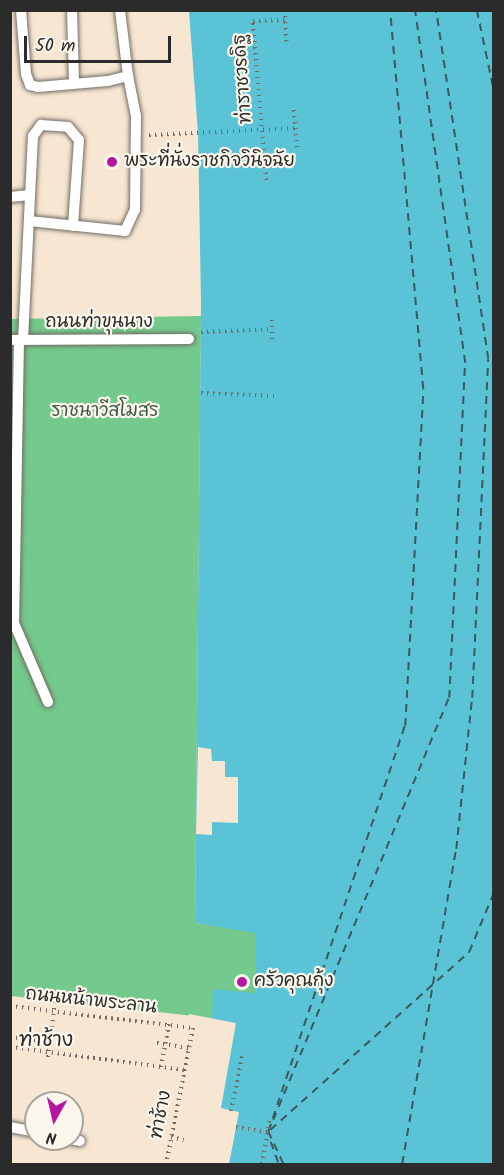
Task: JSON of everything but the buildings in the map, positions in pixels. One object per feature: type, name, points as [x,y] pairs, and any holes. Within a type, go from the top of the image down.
[{"type":"lane","points":[[21,10],[30,85],[74,83],[128,76]]},
{"type":"lane","points":[[72,10],[74,83]]},
{"type":"lane","points":[[29,221],[125,231],[135,210],[136,135],[120,10]]},
{"type":"lane","points":[[48,702],[14,623],[18,340],[29,221],[33,136],[41,125],[68,127],[79,140],[73,226]]},
{"type":"lane","points":[[10,197],[30,195]]},
{"type":"lane","name":"ถนนท่าขุนนาง","points":[[18,340],[189,339]]},
{"type":"path","points":[[285,10],[287,46]]},
{"type":"path","name":"ท่าราชวรดิฐ","points":[[266,180],[253,21],[286,20]]},
{"type":"path","points":[[294,110],[297,148]]},
{"type":"path","name":"ท่าราชวรดิฐ","points":[[136,135],[261,132],[295,128]]},
{"type":"path","points":[[272,318],[272,339]]},
{"type":"path","points":[[189,339],[201,332],[272,329]]},
{"type":"path","points":[[201,393],[274,396]]},
{"type":"path","points":[[48,1055],[55,1001]]},
{"type":"path","name":"ถนนหน้าพระลาน","points":[[10,1006],[175,1025]]},
{"type":"path","name":"ท่าช้าง","points":[[168,1024],[161,1067],[185,1071]]},
{"type":"path","name":"ท่าช้าง","points":[[166,1164],[194,1028],[175,1025]]},
{"type":"path","points":[[10,1037],[50,1042]]},
{"type":"path","points":[[157,1043],[189,1048]]},
{"type":"path","points":[[10,1047],[48,1055],[161,1067]]},
{"type":"path","points":[[231,1111],[243,1052]]},
{"type":"path","points":[[262,1164],[270,1118]]},
{"type":"path","points":[[236,1127],[268,1132]]},
{"type":"path","points":[[171,1137],[184,1140]]},
{"type":"green space","name":"ราชนาวีสโมสร","points":[[201,316],[195,923],[256,932],[256,994],[212,1018],[11,996],[10,319]]},
{"type":"water","points":[[189,11],[493,11],[493,1164],[158,1164],[192,1015],[212,1018],[213,989],[256,993],[256,933],[195,923],[201,303],[198,133]]},
{"type":"pier","points":[[198,747],[211,749],[212,761],[225,761],[225,777],[238,777],[238,823],[212,822],[212,835],[196,834]]},
{"type":"pier","points":[[189,1014],[236,1023],[221,1108],[239,1112],[229,1164],[155,1164],[173,1069]]},
{"type":"ferry route","points":[[283,1164],[268,1132],[405,726],[423,389],[390,10]]},
{"type":"ferry route","points":[[273,1120],[449,698],[465,363],[415,10]]},
{"type":"ferry route","points":[[402,1164],[456,849],[472,698],[488,359],[436,10]]},
{"type":"ferry route","points":[[477,10],[494,91]]},
{"type":"ferry route","points":[[270,1130],[469,952],[494,892]]},
{"type":"ferry route","points":[[271,1142],[279,1164]]},
{"type":"place","name":"พระที่นั่งราชกิจวินิจฉัย","points":[[112,162]]},
{"type":"place","name":"ครัวคุณกุ้ง","points":[[242,982]]},
{"type":"district","name":"ท่าช้าง","points":[[46,1041]]}]
